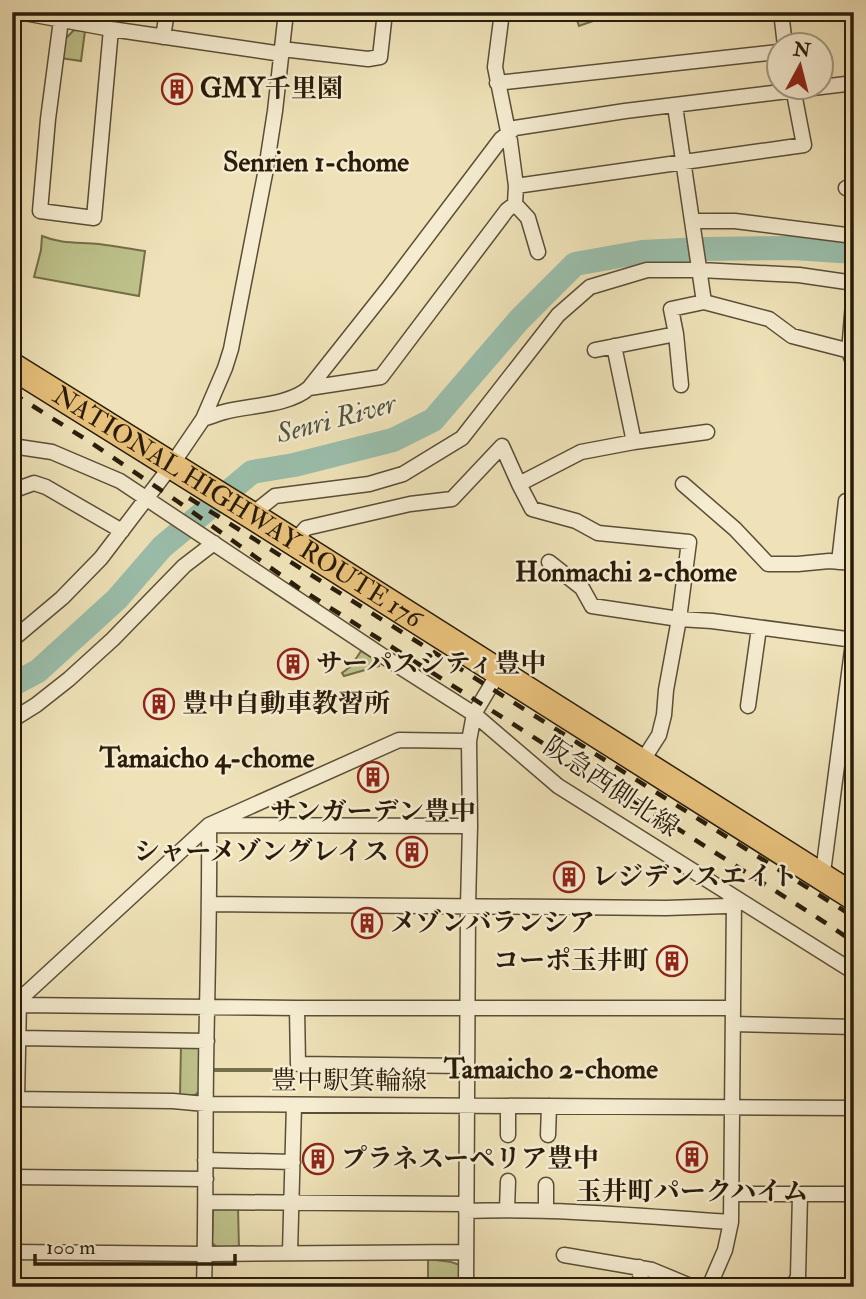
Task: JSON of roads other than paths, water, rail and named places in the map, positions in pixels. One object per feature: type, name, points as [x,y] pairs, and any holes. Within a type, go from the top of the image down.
[{"type":"highway","name":"NATIONAL HIGHWAY ROUTE 176","points":[[12,366],[854,897]]},
{"type":"street","points":[[19,12],[163,37],[282,52],[368,59],[380,57],[385,12]]},
{"type":"street","points":[[163,37],[167,12]]},
{"type":"street","points":[[12,640],[62,598],[101,558],[171,466],[202,419],[225,368],[266,169],[286,12]]},
{"type":"street","points":[[502,12],[495,67],[516,186],[515,204],[527,218],[538,253]]},
{"type":"street","points":[[783,32],[782,20],[785,12]]},
{"type":"street","points":[[61,20],[48,119],[40,211],[94,218],[111,29]]},
{"type":"street","points":[[497,83],[764,54]]},
{"type":"street","points":[[834,85],[854,83]]},
{"type":"street","points":[[202,419],[222,412],[284,401],[303,394],[508,132],[515,128],[576,118],[764,93]]},
{"type":"street","points":[[516,186],[804,145],[796,102]]},
{"type":"street","points":[[675,106],[704,302]]},
{"type":"street","points":[[854,184],[846,188],[854,192]]},
{"type":"street","points":[[309,388],[380,377],[507,210],[515,204]]},
{"type":"street","points":[[692,221],[735,221],[854,236]]},
{"type":"street","points":[[249,513],[275,496],[369,484],[403,474],[462,438],[558,316],[590,287],[648,270],[799,275],[854,283]]},
{"type":"street","points":[[681,385],[671,309],[704,302],[769,319],[792,336],[852,356],[854,291]]},
{"type":"street","points":[[595,350],[676,334]]},
{"type":"street","points":[[614,346],[634,442]]},
{"type":"street","points":[[519,484],[581,452],[707,432]]},
{"type":"street","points":[[12,446],[52,452],[120,481],[145,499]]},
{"type":"street","points":[[294,542],[306,528],[411,504],[452,499],[502,446],[532,509],[576,521],[598,533],[689,542],[659,736],[641,763]]},
{"type":"street","points":[[12,491],[34,483],[46,487],[122,531]]},
{"type":"street","points":[[684,484],[735,529],[768,564],[847,562],[846,501],[854,502]]},
{"type":"street","name":"阪急西側北線","points":[[145,499],[474,715],[558,786],[854,972]]},
{"type":"street","points":[[12,720],[69,679],[211,541]]},
{"type":"street","points":[[549,562],[582,588],[592,606],[853,640]]},
{"type":"street","points":[[748,706],[759,628]]},
{"type":"street","points":[[819,875],[824,865],[854,635]]},
{"type":"street","points":[[466,1287],[469,741],[474,715],[499,672]]},
{"type":"street","points":[[17,998],[209,825],[399,740],[469,741]]},
{"type":"street","points":[[209,825],[470,826]]},
{"type":"street","points":[[204,1287],[209,825]]},
{"type":"street","points":[[210,904],[666,908],[726,906],[734,898]]},
{"type":"street","points":[[709,1287],[725,1250],[732,1222],[734,898]]},
{"type":"street","points":[[17,998],[208,1007],[733,1008]]},
{"type":"street","points":[[15,1099],[19,1038],[17,998]]},
{"type":"street","points":[[297,1008],[298,1064],[467,1066]]},
{"type":"street","points":[[733,1024],[854,1027]]},
{"type":"street","points":[[19,1038],[207,1041]]},
{"type":"street","name":"豊中駅箕輪線","points":[[15,1099],[295,1105],[854,1108]]},
{"type":"street","points":[[290,1252],[295,1105]]},
{"type":"street","points":[[508,1106],[508,1135]]},
{"type":"street","points":[[548,1135],[549,1106]]},
{"type":"street","points":[[205,1160],[293,1161]]},
{"type":"street","points":[[12,1177],[206,1179]]},
{"type":"street","points":[[507,1209],[508,1181]]},
{"type":"street","points":[[546,1185],[546,1211]]},
{"type":"street","points":[[731,1194],[854,1194]]},
{"type":"street","points":[[792,1287],[798,1277],[800,1195]]},
{"type":"street","points":[[206,1202],[507,1209],[732,1222]]},
{"type":"street","points":[[12,1252],[466,1252]]},
{"type":"street","points":[[565,1255],[652,1269],[693,1287]]},
{"type":"street","points":[[639,1267],[642,1287]]},
{"type":"waterway","name":"Senri River","points":[[12,685],[38,671],[117,599],[162,547],[252,472],[294,465],[393,440],[433,420],[519,320],[575,264],[642,252],[701,249],[794,248],[854,252]]},
{"type":"railway","points":[[12,393],[177,501],[299,588],[854,942]]},
{"type":"railway","points":[[189,498],[854,917]]},
{"type":"place","name":"GMY千里園","points":[[177,89]]},
{"type":"place","name":"サーパスシティ豊中","points":[[293,664]]},
{"type":"place","name":"豊中自動車教習所","points":[[159,704]]},
{"type":"place","name":"サンガーデン豊中","points":[[373,777]]},
{"type":"place","name":"シャーメゾングレイス","points":[[412,852]]},
{"type":"place","name":"レジデンスエイト","points":[[569,877]]},
{"type":"place","name":"メゾンバランシア","points":[[367,923]]},
{"type":"place","name":"コーポ玉井町","points":[[672,961]]},
{"type":"place","name":"玉井町パークハイム","points":[[692,1157]]},
{"type":"place","name":"プラネスーペリア豊中","points":[[318,1159]]},
{"type":"district","name":"Senrien 1-chome","points":[[316,162]]},
{"type":"district","name":"Honmachi 2-chome","points":[[626,572]]},
{"type":"district","name":"Tamaicho 4-chome","points":[[207,758]]},
{"type":"district","name":"Tamaicho 2-chome","points":[[551,1069]]}]
